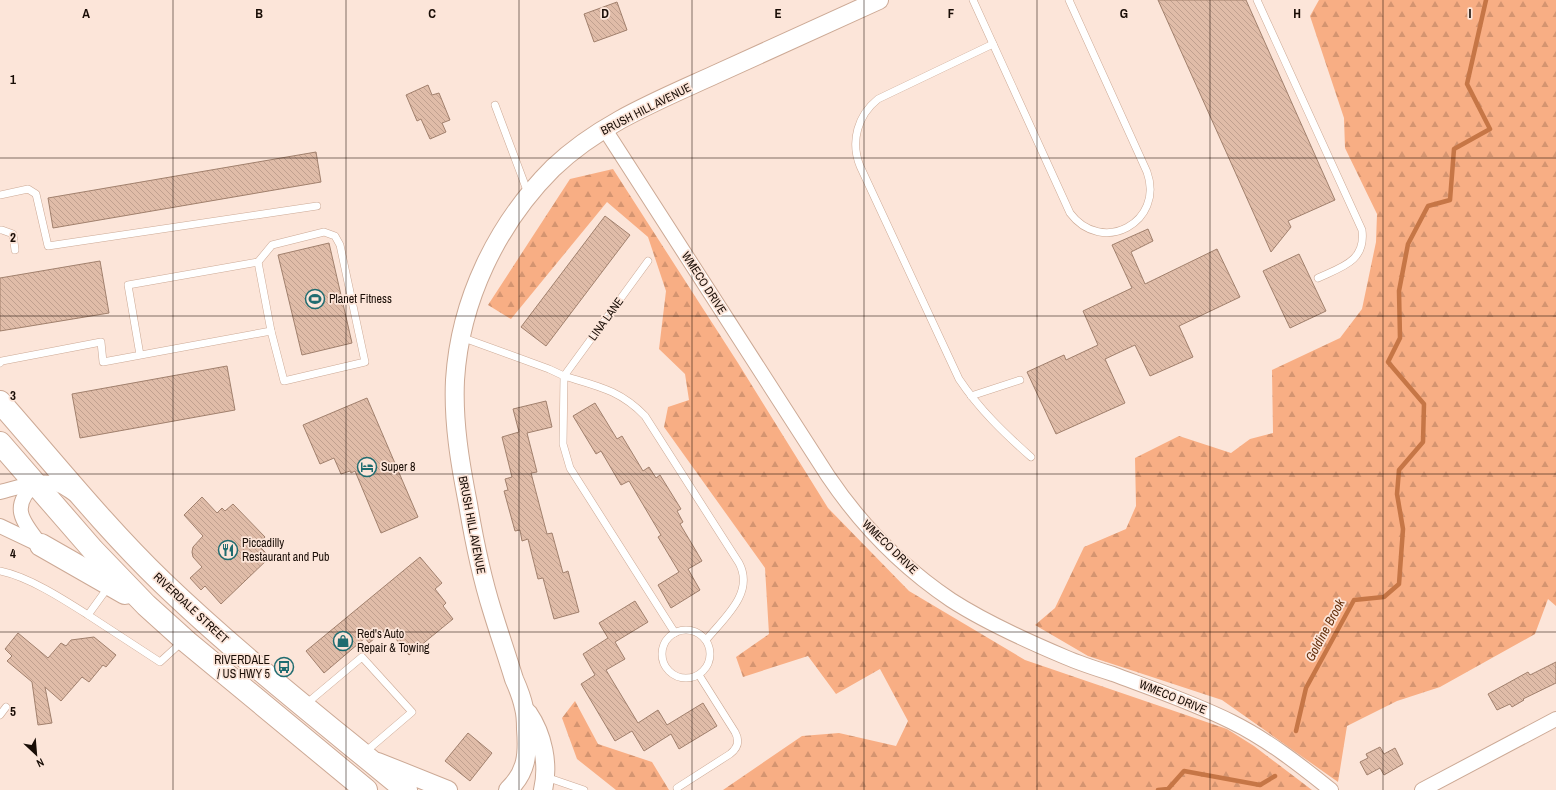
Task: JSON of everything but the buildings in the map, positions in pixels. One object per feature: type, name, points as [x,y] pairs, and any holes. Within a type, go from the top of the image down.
[{"type":"main road","name":"RIVERDALE STREET","points":[[0,402],[129,548],[175,595],[209,627],[406,790]]},
{"type":"main road","points":[[0,443],[36,484],[114,580]]},
{"type":"main road","points":[[41,545],[114,580],[146,605],[185,640],[366,790]]},
{"type":"street","name":"BRUSH HILL AVENUE","points":[[508,790],[519,778],[526,761],[527,739],[524,708],[482,576],[464,483],[457,439],[455,411],[455,379],[461,337],[469,303],[481,272],[499,238],[529,195],[554,168],[604,128],[674,94],[879,0]]},
{"type":"street","name":"WMECO DRIVE","points":[[604,128],[828,476],[853,510],[896,556],[940,591],[981,618],[1065,658],[1151,688],[1233,722],[1288,755],[1331,790]]},
{"type":"street","points":[[0,492],[36,484],[55,484],[88,502]]},
{"type":"street","points":[[36,484],[22,498],[20,509],[28,528],[41,545]]},
{"type":"street","points":[[0,526],[41,545]]},
{"type":"street","name":"BRUSH HILL AVENUE","points":[[524,708],[534,722],[540,735],[543,750],[544,785]]},
{"type":"street","points":[[1422,790],[1556,719]]},
{"type":"street","points":[[365,756],[448,790]]},
{"type":"street","points":[[524,790],[544,785]]},
{"type":"lane","points":[[973,0],[1064,201],[1074,217],[1082,225],[1097,232],[1114,232],[1130,226],[1142,215],[1148,205],[1150,194],[1149,177],[1069,0]]},
{"type":"lane","points":[[1256,0],[1362,230],[1360,248],[1354,259],[1344,266],[1318,278]]},
{"type":"lane","points":[[994,44],[878,98],[868,108],[859,125],[855,138],[856,152],[860,166],[959,379],[971,396],[996,425],[1031,457]]},
{"type":"lane","points":[[495,105],[529,195]]},
{"type":"lane","points":[[0,195],[28,189],[36,194],[48,246],[316,206]]},
{"type":"lane","points":[[0,230],[13,234],[15,250]]},
{"type":"lane","points":[[140,355],[128,285],[258,262],[272,245],[324,232],[334,236],[340,245],[365,362],[284,381],[271,331],[258,262]]},
{"type":"lane","name":"LINA LANE","points":[[564,376],[648,261]]},
{"type":"lane","points":[[0,363],[2,361],[101,342],[103,362],[271,331]]},
{"type":"lane","points":[[461,337],[549,369],[564,376],[609,390],[620,395],[637,407],[645,416],[739,562],[744,580],[743,592],[737,603],[706,640]]},
{"type":"lane","points":[[564,376],[564,444],[570,468],[675,633]]},
{"type":"lane","points":[[971,396],[1020,380]]},
{"type":"lane","points":[[0,571],[12,573],[61,598],[160,662],[185,640]]},
{"type":"lane","points":[[88,615],[114,580]]},
{"type":"lane","points":[[682,630],[695,632],[706,640],[709,647],[710,660],[699,675],[688,678],[680,677],[674,674],[665,664],[662,650],[665,642],[675,633],[682,630]]},
{"type":"lane","points":[[303,706],[362,657],[412,712],[365,756]]},
{"type":"lane","points":[[677,788],[730,754],[736,749],[738,743],[735,732],[699,675]]},
{"type":"lane","points":[[0,715],[6,707]]},
{"type":"lane","points":[[544,785],[584,790]]},
{"type":"green space","points":[[1319,0],[1556,0],[1556,606],[1548,599],[1535,634],[1440,687],[1397,701],[1347,726],[1338,782],[1222,700],[1088,656],[1035,625],[1055,608],[1084,547],[1126,529],[1136,506],[1135,458],[1179,436],[1231,453],[1250,439],[1273,433],[1272,370],[1340,338],[1362,309],[1376,242],[1377,214],[1345,148],[1344,118],[1310,16]]},
{"type":"green space","points":[[613,169],[738,363],[828,508],[909,591],[1025,660],[1227,729],[1254,746],[1312,790],[723,790],[802,736],[839,733],[896,746],[908,721],[880,669],[836,694],[808,656],[743,677],[736,657],[769,634],[765,568],[664,427],[668,407],[689,400],[685,374],[659,349],[666,291],[648,237],[607,202],[511,319],[488,305],[570,179]]},
{"type":"green space","points":[[575,701],[598,744],[652,762],[669,790],[616,790],[577,759],[562,718]]},
{"type":"waterway","name":"Goldine Brook","points":[[1296,731],[1306,688],[1354,600],[1384,597],[1399,584],[1403,529],[1397,494],[1399,470],[1423,442],[1424,404],[1388,362],[1400,338],[1399,291],[1408,244],[1428,206],[1450,200],[1454,149],[1490,129],[1467,84],[1486,0]]},
{"type":"waterway","name":"Goldine Brook","points":[[1158,790],[1168,789],[1184,771],[1260,785],[1275,776]]},
{"type":"place","name":"Planet Fitness","points":[[315,299]]},
{"type":"place","name":"Super 8","points":[[367,467]]},
{"type":"place","name":"Piccadilly Restaurant and Pub","points":[[228,550]]},
{"type":"place","name":"Red's Auto Repair & Towing","points":[[343,641]]},
{"type":"place","name":"RIVERDALE / US HWY 5","points":[[284,667]]}]
